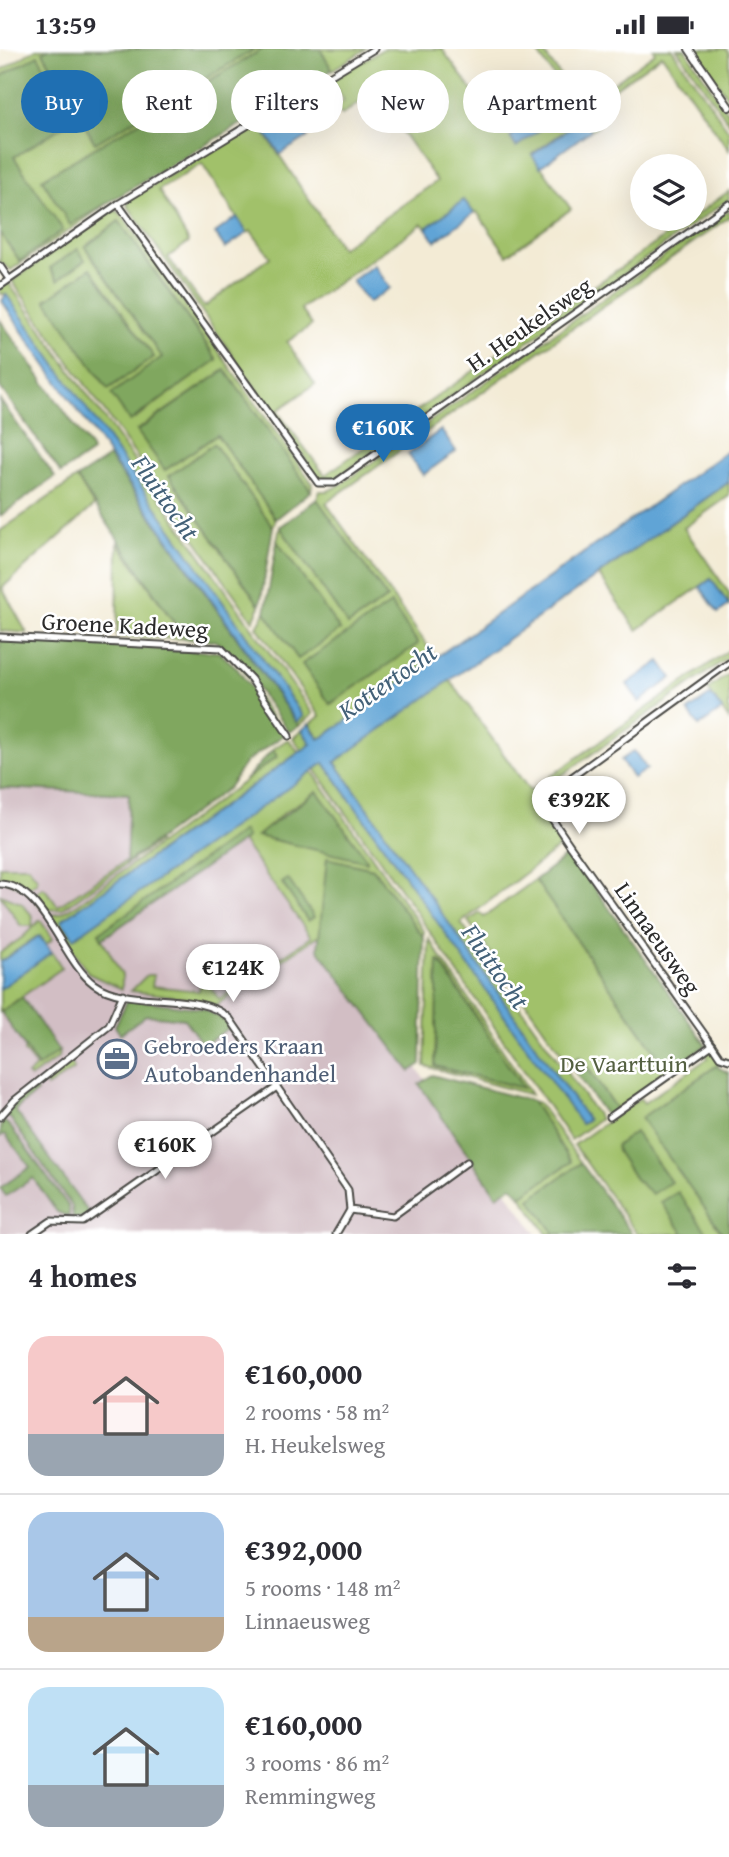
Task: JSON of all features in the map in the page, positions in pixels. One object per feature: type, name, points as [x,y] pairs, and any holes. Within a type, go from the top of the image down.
[{"type":"street","points":[[0,286],[118,204],[374,49]]},
{"type":"street","points":[[689,49],[729,107]]},
{"type":"street","name":"H. Heukelsweg","points":[[118,204],[318,484],[328,485],[335,484],[729,204]]},
{"type":"street","points":[[0,266],[9,279]]},
{"type":"street","name":"Groene Kadeweg","points":[[0,637],[222,648],[251,679],[289,736]]},
{"type":"street","name":"Linnaeusweg","points":[[729,663],[543,798],[544,807],[571,847],[720,1057],[729,1060]]},
{"type":"street","points":[[0,884],[26,894],[94,984],[123,994],[205,1007],[226,1015],[344,1183],[350,1196],[350,1210],[337,1234]]},
{"type":"street","points":[[0,1117],[15,1100],[109,1026],[123,994]]},
{"type":"street","points":[[610,1117],[712,1045]]},
{"type":"street","points":[[32,1234],[51,1221],[83,1222],[277,1087]]},
{"type":"street","points":[[350,1210],[393,1216],[467,1162]]},
{"type":"shaded area","points":[[0,776],[133,780],[134,881],[232,813],[537,1234],[0,1234]]},
{"type":"green space","points":[[36,49],[48,49],[43,52],[53,70],[32,70],[25,62],[0,77],[0,71]]},
{"type":"green space","points":[[48,49],[255,49],[217,71],[122,70],[122,127],[95,143],[89,133],[108,133],[108,70],[53,70],[43,52]]},
{"type":"green space","points":[[255,49],[263,49],[217,76],[217,71]]},
{"type":"green space","points":[[263,49],[320,49],[332,70],[231,70],[231,130],[70,225],[42,179],[122,132],[217,133],[217,76]]},
{"type":"green space","points":[[320,49],[366,49],[332,70]]},
{"type":"green space","points":[[383,49],[442,49],[463,78],[463,133],[562,133],[532,154],[571,209],[507,255],[477,212],[474,213],[464,200],[426,228],[422,224],[301,309],[312,325],[287,342],[315,384],[277,411],[325,475],[673,231],[684,231],[336,478],[321,481],[127,205],[130,199],[241,133],[265,133],[341,248],[437,181],[403,133],[449,133],[449,70],[357,70],[357,104],[343,114],[343,73]],"holes":[[[202,164],[247,233],[251,231],[270,257],[204,307],[168,257],[189,242],[159,190]]]},
{"type":"green space","points":[[535,49],[541,49],[556,70],[550,70]]},
{"type":"green space","points":[[653,49],[672,49],[729,131],[729,150],[662,55],[621,84],[621,77],[655,53]]},
{"type":"green space","points":[[677,49],[685,49],[729,114],[729,123]]},
{"type":"green space","points":[[696,49],[726,49],[729,53],[729,100]]},
{"type":"green space","points":[[38,55],[46,70],[21,70],[21,133],[52,133],[14,157],[63,230],[20,261],[0,233],[0,77]]},
{"type":"green space","points":[[122,127],[122,132],[42,179],[70,224],[106,205],[11,270],[0,262],[0,233],[20,261],[45,203],[13,158],[51,133],[89,133],[95,143]]},
{"type":"green space","points":[[729,191],[729,199],[707,215],[707,207]]},
{"type":"green space","points":[[729,210],[729,217],[326,503],[436,658],[320,739],[310,724],[320,716],[257,627],[265,612],[270,618],[340,630],[277,541],[280,527],[348,625],[387,598],[317,499],[320,491],[328,491],[699,231],[707,231],[707,226]],"holes":[[[391,604],[418,643],[331,704]]]},
{"type":"green space","points":[[110,211],[118,211],[312,483],[311,491],[225,370],[137,430],[165,470],[217,435],[276,519],[273,527],[214,444],[175,485],[260,606],[253,621],[12,281]],"holes":[[[119,221],[217,359],[135,419],[112,394],[163,357],[85,247]],[[47,300],[137,333],[154,357],[108,389]]]},
{"type":"green space","points":[[119,221],[217,360],[130,421],[111,394],[162,357],[85,247]]},
{"type":"green space","points":[[78,249],[85,260],[58,280],[50,268]]},
{"type":"green space","points":[[91,268],[154,357],[108,389],[46,300]]},
{"type":"green space","points":[[8,282],[313,714],[299,726],[297,722],[303,717],[5,294],[0,294],[0,288]]},
{"type":"green space","points":[[0,320],[91,449],[92,452],[61,473],[0,387]]},
{"type":"green space","points":[[225,370],[311,491],[276,519],[217,435],[165,470],[137,431]]},
{"type":"green space","points":[[0,400],[55,477],[0,516]]},
{"type":"green space","points":[[214,444],[273,527],[260,606],[169,476]]},
{"type":"green space","points":[[109,457],[299,726],[289,732],[232,654],[215,641],[185,639],[77,478]]},
{"type":"green space","points":[[77,478],[94,506],[2,588],[27,633],[0,631],[0,531]]},
{"type":"green space","points":[[729,482],[729,496],[684,528],[729,593],[729,605],[711,579],[637,630],[599,575]]},
{"type":"green space","points":[[317,499],[387,598],[348,625],[280,527]]},
{"type":"green space","points":[[277,541],[340,630],[298,659],[265,612]]},
{"type":"green space","points":[[118,542],[185,639],[117,637]]},
{"type":"green space","points":[[391,604],[418,644],[330,704],[302,664]]},
{"type":"green space","points":[[0,640],[219,652],[236,667],[284,735],[246,762],[228,788],[126,863],[129,794],[0,788]]},
{"type":"green space","points":[[729,650],[729,657],[541,790],[538,806],[563,844],[461,923],[600,1119],[571,1140],[406,897],[315,769],[324,763],[582,1124],[587,1120],[335,762],[450,680],[530,791]]},
{"type":"green space","points":[[729,674],[729,720],[708,689]]},
{"type":"green space","points":[[302,730],[311,744],[302,751],[293,738]]},
{"type":"green space","points":[[288,739],[299,752],[61,921],[74,938],[312,771],[424,931],[424,938],[373,869],[327,859],[321,934],[215,1006],[182,997],[131,991],[147,975],[154,975],[152,986],[199,991],[201,972],[219,999],[311,937],[242,841],[247,837],[99,933],[122,975],[122,989],[89,974],[49,916],[62,913],[78,904],[277,757],[273,749]],"holes":[[[317,791],[367,861],[257,836],[285,812]]]},
{"type":"green space","points":[[273,749],[277,757],[245,780]]},
{"type":"green space","points":[[317,791],[367,860],[367,862],[257,836]]},
{"type":"green space","points":[[243,831],[247,838],[102,939],[99,933]]},
{"type":"green space","points":[[157,840],[158,842],[62,909],[43,910],[33,897],[42,888],[45,889],[58,906]]},
{"type":"green space","points":[[570,853],[706,1045],[669,1072],[535,880]]},
{"type":"green space","points":[[327,858],[373,869],[424,938],[421,1064],[410,1071],[318,949]]},
{"type":"green space","points":[[0,866],[28,866],[37,878],[37,883],[26,889],[0,879]]},
{"type":"green space","points":[[288,879],[314,917],[308,921],[282,883]]},
{"type":"green space","name":"De Vaarttuin","points":[[535,880],[669,1072],[616,1109],[580,1056],[569,1064],[468,921],[480,913],[484,917]]},
{"type":"green space","points":[[0,895],[21,903],[33,916],[32,926],[21,926]]},
{"type":"green space","points":[[40,920],[53,939],[46,944],[40,936],[36,937],[0,962],[0,953],[23,937]]},
{"type":"green space","points":[[429,939],[531,1095],[425,1066]],"holes":[[[440,961],[522,1088],[435,1066]]]},
{"type":"green space","points":[[52,952],[62,968],[0,1012],[0,989]]},
{"type":"green space","points":[[439,961],[523,1088],[435,1066]]},
{"type":"green space","points":[[22,997],[59,1051],[38,1067],[1,1012]]},
{"type":"green space","points":[[128,999],[204,1009],[230,1023],[246,1044],[242,1046],[229,1028],[203,1045],[184,1019],[146,1015],[120,1034],[115,1026]]},
{"type":"green space","points":[[24,1046],[38,1066],[59,1051],[58,1058],[30,1078],[27,1075],[36,1067],[24,1052]]},
{"type":"green space","points":[[710,1050],[722,1062],[642,1118],[723,1234],[637,1234],[574,1145],[640,1098],[644,1103],[708,1058],[705,1053]]},
{"type":"green space","points":[[579,1056],[616,1109],[606,1116],[569,1064]]},
{"type":"green space","points":[[71,1062],[74,1069],[47,1087],[45,1079]]},
{"type":"green space","points":[[716,1066],[729,1073],[729,1234],[723,1234],[641,1118]]},
{"type":"green space","points":[[432,1075],[532,1101],[571,1162],[521,1196],[512,1186],[497,1196],[419,1084]]},
{"type":"green space","points":[[35,1088],[37,1092],[15,1110],[89,1213],[83,1218],[73,1218],[72,1206],[10,1118],[5,1116],[15,1101]]},
{"type":"green space","points":[[532,1101],[539,1103],[581,1163],[530,1199],[555,1234],[547,1234],[521,1196],[571,1162]]},
{"type":"green space","points":[[2,1120],[10,1126],[69,1207],[69,1217],[57,1212],[33,1178],[6,1196],[0,1188],[30,1167],[5,1134],[0,1137]]},
{"type":"green space","points":[[635,1132],[671,1182],[652,1194],[635,1179],[617,1151],[616,1146]]},
{"type":"green space","points":[[581,1163],[632,1234],[555,1234],[530,1199]]},
{"type":"green space","points":[[678,1192],[708,1234],[684,1234],[661,1202]]},
{"type":"water","points":[[305,133],[308,137],[280,154],[266,134]]},
{"type":"water","points":[[516,133],[536,133],[516,147],[510,137]]},
{"type":"water","points":[[563,133],[587,133],[540,167],[532,155]]},
{"type":"water","points":[[464,200],[474,213],[435,241],[426,228]]},
{"type":"water","points":[[237,217],[247,233],[225,248],[215,233]]},
{"type":"water","points":[[374,265],[390,288],[368,303],[352,281]]},
{"type":"water","points":[[6,294],[303,716],[297,722],[26,337],[2,301]]},
{"type":"water","points":[[441,430],[456,451],[423,475],[408,454]]},
{"type":"water","points":[[729,450],[729,482],[335,762],[588,1120],[581,1124],[324,763],[74,938],[61,921],[311,744],[302,730],[309,724],[319,739],[325,736]]},
{"type":"water","points":[[711,579],[729,605],[718,613],[700,587]]},
{"type":"water","points":[[660,661],[672,678],[639,702],[627,684]]},
{"type":"water","points":[[711,695],[722,710],[699,726],[688,711]]},
{"type":"water","points":[[634,751],[647,769],[633,778],[621,760]]},
{"type":"water","points":[[39,936],[52,952],[0,989],[0,962]]},
{"type":"place","name":"Gebroeders Kraan Autobandenhandel","points":[[117,1059]]},
{"type":"water label","name":"Fluittocht","points":[[166,497]]},
{"type":"water label","name":"Kottertocht","points":[[387,681]]},
{"type":"water label","name":"Fluittocht","points":[[496,966]]}]
